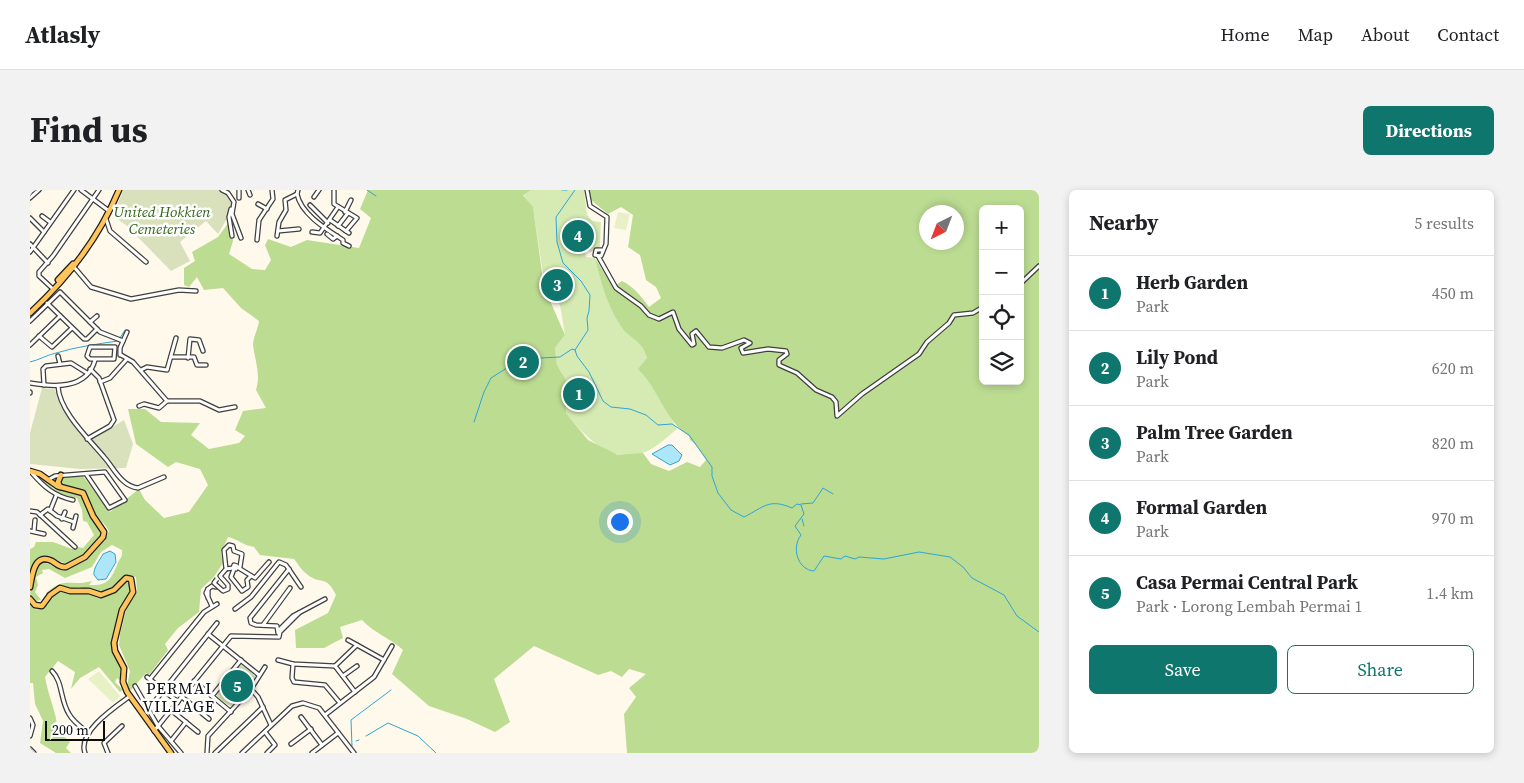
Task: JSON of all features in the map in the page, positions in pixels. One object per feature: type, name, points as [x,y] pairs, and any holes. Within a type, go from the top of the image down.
[{"type":"main road","points":[[31,309],[74,267],[85,253],[106,219],[119,190]]},
{"type":"main road","points":[[31,309],[45,301],[61,276],[85,253]]},
{"type":"main road","points":[[61,276],[74,267],[77,260]]},
{"type":"main road","points":[[31,309],[45,301],[47,292]]},
{"type":"main road","points":[[30,471],[53,478],[60,487]]},
{"type":"main road","points":[[30,587],[34,568],[38,562],[47,559],[66,568],[85,557],[104,534],[104,530],[93,516],[85,496],[77,490],[60,487],[53,478]]},
{"type":"main road","points":[[30,599],[34,605],[42,606],[50,595],[60,588],[70,591],[88,591],[101,595],[114,590],[126,578],[131,579],[133,592],[122,610],[114,643],[115,651],[124,668],[123,682],[130,696],[154,732],[171,753]]},
{"type":"street","points":[[30,198],[39,190]]},
{"type":"street","points":[[30,252],[74,190]]},
{"type":"street","points":[[81,190],[110,211]]},
{"type":"street","points":[[52,288],[40,276],[42,269],[94,200],[99,190]]},
{"type":"street","points":[[222,190],[228,193],[234,202],[229,217],[232,236]]},
{"type":"street","points":[[239,190],[239,198]]},
{"type":"street","points":[[248,190],[250,196]]},
{"type":"street","points":[[257,240],[259,220],[273,199],[270,190]]},
{"type":"street","points":[[314,197],[319,190]]},
{"type":"street","points":[[310,205],[329,222],[347,232],[356,219],[333,202],[335,190]]},
{"type":"street","points":[[587,190],[590,206],[605,215],[607,220],[606,244],[602,250],[602,255],[598,256],[616,288],[641,306],[649,315],[659,318],[674,312],[678,329],[692,345],[694,344],[692,334],[696,331],[709,347],[722,348],[744,340],[750,343],[741,348],[743,353],[764,349],[786,351],[787,354],[779,360],[779,365],[797,373],[816,390],[832,397],[836,402],[837,416],[862,394],[919,354],[927,342],[949,323],[954,315],[973,313],[979,309]]},
{"type":"street","points":[[278,236],[279,222],[286,210],[285,200],[297,192],[300,205],[324,228],[349,246]]},
{"type":"street","points":[[338,226],[347,212],[351,200]]},
{"type":"street","points":[[258,204],[268,209]]},
{"type":"street","points":[[312,232],[319,234],[338,207]]},
{"type":"street","points":[[232,208],[241,238]]},
{"type":"street","points":[[42,216],[50,222]]},
{"type":"street","points":[[30,218],[44,232]]},
{"type":"street","points":[[106,219],[110,231],[146,262]]},
{"type":"street","points":[[278,231],[299,229]]},
{"type":"street","points":[[327,234],[332,239],[337,236]]},
{"type":"street","points":[[30,244],[48,262]]},
{"type":"street","points":[[1024,280],[1039,266]]},
{"type":"street","points":[[74,267],[91,287],[131,299],[179,290],[196,291]]},
{"type":"street","points":[[30,320],[45,301],[60,292],[98,329],[123,341]]},
{"type":"street","points":[[45,301],[85,339],[98,329]]},
{"type":"street","points":[[30,345],[60,316]]},
{"type":"street","points":[[90,322],[97,316]]},
{"type":"street","points":[[39,336],[52,347],[72,328]]},
{"type":"street","points":[[122,363],[120,355],[127,332]]},
{"type":"street","points":[[141,370],[147,367],[167,370],[176,338]]},
{"type":"street","points":[[188,358],[190,338],[199,340],[203,351]]},
{"type":"street","points":[[115,347],[113,359],[95,360],[87,357],[89,348],[115,347]]},
{"type":"street","points":[[120,355],[130,360],[141,370],[168,401]]},
{"type":"street","points":[[58,356],[60,364]]},
{"type":"street","points":[[171,357],[194,358],[197,365],[206,365]]},
{"type":"street","points":[[30,383],[58,386],[74,383],[87,373],[95,360]]},
{"type":"street","points":[[100,382],[108,379],[122,363],[130,360]]},
{"type":"street","points":[[44,385],[43,368],[60,364],[73,364],[87,373]]},
{"type":"street","points":[[87,439],[110,426],[114,420],[100,382],[90,369]]},
{"type":"street","points":[[95,374],[108,379]]},
{"type":"street","points":[[58,386],[60,399],[87,439],[121,479],[134,488],[164,477]]},
{"type":"street","points":[[139,406],[144,404],[159,408],[168,401],[200,401],[219,410],[235,407]]},
{"type":"street","points":[[30,471],[56,496],[73,500]]},
{"type":"street","points":[[53,478],[86,474],[105,472],[125,500],[109,508],[86,474]]},
{"type":"street","points":[[50,511],[56,496]]},
{"type":"street","points":[[31,510],[40,515],[75,547]]},
{"type":"street","points":[[40,515],[46,510],[62,519],[74,522]]},
{"type":"street","points":[[62,519],[65,512]]},
{"type":"street","points":[[73,528],[76,516]]},
{"type":"street","points":[[35,520],[32,531],[44,534]]},
{"type":"street","points":[[226,569],[224,550],[229,545],[233,546],[234,552],[242,554],[231,577],[242,591],[248,587],[247,580],[251,576]]},
{"type":"street","points":[[212,606],[206,591],[213,586],[224,591],[227,589],[228,584],[221,578],[216,579],[214,583],[224,591],[228,589],[227,583],[220,576],[226,569],[236,568],[256,578],[270,562]]},
{"type":"street","points":[[234,609],[247,600],[279,562],[283,562],[290,569],[301,586]]},
{"type":"street","points":[[277,636],[272,626],[254,624],[250,618],[290,569]]},
{"type":"street","points":[[259,577],[264,580]]},
{"type":"street","points":[[262,626],[290,588]]},
{"type":"street","points":[[277,636],[299,613],[325,599]]},
{"type":"street","points":[[178,702],[149,678],[204,612],[218,604]]},
{"type":"street","points":[[155,701],[218,623]]},
{"type":"street","points":[[208,634],[259,675]]},
{"type":"street","points":[[154,732],[222,646],[234,635],[277,636]]},
{"type":"street","points":[[348,640],[384,660]]},
{"type":"street","points":[[278,660],[293,664],[335,666],[357,645]]},
{"type":"street","points":[[325,715],[374,677],[392,646]]},
{"type":"street","points":[[212,696],[241,660]]},
{"type":"street","points":[[208,663],[212,666]]},
{"type":"street","points":[[293,664],[292,678],[295,683],[326,685],[340,703]]},
{"type":"street","points":[[335,666],[355,692]]},
{"type":"street","points":[[343,676],[357,666]]},
{"type":"street","points":[[207,753],[207,738],[251,690],[265,667]]},
{"type":"street","points":[[52,671],[59,679],[61,698],[70,716],[89,734]]},
{"type":"street","points":[[194,681],[231,712]]},
{"type":"street","points":[[135,686],[158,726],[181,753]]},
{"type":"street","points":[[251,690],[258,696],[272,726]]},
{"type":"street","points":[[85,753],[84,743],[89,734],[104,716],[130,696]]},
{"type":"street","points":[[182,697],[209,719]]},
{"type":"street","points":[[242,753],[292,706],[299,703],[312,704],[325,715],[354,753]]},
{"type":"street","points":[[215,753],[262,707]]},
{"type":"street","points":[[171,710],[198,732]]},
{"type":"street","points":[[301,717],[322,745]]},
{"type":"street","points":[[30,718],[33,725],[30,736]]},
{"type":"street","points":[[171,741],[186,722]]},
{"type":"street","points":[[108,753],[104,743],[122,726]]},
{"type":"street","points":[[291,744],[311,729]]},
{"type":"street","points":[[265,732],[275,745],[268,753]]},
{"type":"street","points":[[312,753],[338,733]]},
{"type":"street","points":[[30,748],[34,753]]},
{"type":"green space","name":"United Hokkien Cemeteries","points":[[123,190],[229,190],[225,193],[234,207],[218,234],[206,221],[180,242],[190,261],[171,271],[126,225],[113,216]]},
{"type":"green space","points":[[368,190],[531,190],[523,195],[533,207],[544,287],[565,335],[555,348],[557,365],[567,382],[566,413],[588,440],[618,455],[643,453],[651,464],[669,471],[687,462],[700,467],[706,460],[689,436],[674,422],[638,369],[647,358],[642,347],[623,330],[615,318],[604,293],[595,258],[613,287],[622,281],[626,283],[637,292],[649,307],[661,298],[656,287],[646,280],[640,255],[628,247],[633,215],[621,207],[608,214],[591,200],[589,190],[1039,190],[1039,753],[627,753],[624,714],[636,697],[629,688],[646,674],[629,669],[622,677],[611,671],[598,675],[534,646],[494,679],[510,722],[495,732],[467,719],[429,706],[392,674],[403,650],[362,620],[340,627],[343,638],[324,648],[296,648],[295,630],[328,613],[336,595],[329,584],[312,578],[294,559],[260,555],[254,547],[228,537],[221,553],[223,563],[214,577],[201,589],[199,612],[178,628],[165,644],[168,650],[149,675],[146,673],[130,691],[127,686],[130,671],[119,645],[127,606],[137,592],[136,577],[126,575],[112,587],[101,593],[79,587],[69,588],[63,586],[47,597],[46,593],[63,583],[92,581],[89,585],[95,585],[108,581],[113,575],[122,550],[112,545],[101,552],[92,567],[65,578],[49,569],[42,570],[43,573],[36,577],[38,585],[35,592],[41,600],[36,601],[30,594],[35,570],[41,564],[45,562],[61,570],[67,570],[85,560],[97,544],[104,541],[109,531],[96,514],[84,492],[61,485],[60,480],[62,477],[83,476],[110,512],[139,489],[145,500],[164,518],[189,512],[208,485],[200,469],[176,462],[168,467],[136,444],[128,409],[145,409],[161,422],[200,423],[191,435],[209,449],[239,443],[245,436],[235,430],[243,411],[266,408],[256,390],[258,373],[253,345],[259,321],[241,308],[223,288],[204,290],[197,277],[189,287],[184,285],[184,268],[195,261],[192,252],[218,237],[229,222],[233,241],[229,254],[252,269],[265,270],[271,260],[265,245],[268,239],[291,247],[307,240],[359,248],[371,218],[360,209]]},
{"type":"green space","points":[[531,190],[584,190],[587,215],[593,221],[601,222],[600,247],[592,252],[585,250],[586,257],[595,258],[604,293],[615,318],[623,330],[642,347],[647,358],[639,369],[651,381],[677,429],[658,445],[645,452],[633,456],[610,452],[590,439],[566,413],[567,382],[557,365],[555,348],[565,335],[560,305],[545,287],[533,208],[523,194]]},
{"type":"green space","points":[[618,212],[630,214],[626,230],[614,228]]},
{"type":"green space","points":[[42,388],[54,389],[87,442],[124,420],[133,444],[126,468],[80,469],[30,464],[30,433]]},
{"type":"green space","points":[[42,478],[54,489],[81,493],[103,532],[84,555],[67,564],[47,557],[36,561],[30,577],[30,549],[34,547],[36,542],[53,542],[75,550],[78,547],[83,548],[94,535],[87,522],[83,521],[82,510],[77,498],[52,490],[44,483]]},
{"type":"green space","points":[[129,580],[130,594],[113,635],[112,647],[123,668],[121,681],[117,678],[115,682],[123,690],[120,692],[99,667],[80,678],[71,689],[75,672],[58,661],[45,677],[58,731],[70,742],[66,748],[71,753],[56,753],[40,743],[43,721],[35,704],[33,683],[30,683],[30,602],[35,609],[42,608],[59,591],[91,593],[101,597]]},
{"type":"green space","points":[[240,665],[243,665],[257,678],[234,708],[217,698],[217,694]]},
{"type":"green space","points":[[99,671],[120,696],[113,703],[88,679]]},
{"type":"water","points":[[668,445],[672,445],[682,455],[679,461],[670,465],[652,454]]},
{"type":"water","points":[[110,551],[115,554],[116,562],[106,579],[98,580],[94,575],[96,567],[103,554]]},
{"type":"waterway","points":[[367,190],[376,196]]},
{"type":"waterway","points":[[562,190],[567,190]]},
{"type":"waterway","points":[[575,190],[556,217],[557,242],[563,263],[581,281],[590,295],[587,318],[588,330],[575,350],[577,356],[589,372],[603,401],[611,407],[630,409],[646,415],[658,425],[672,424],[689,435],[712,467],[712,476],[718,493],[731,510],[744,517],[767,505],[778,504],[792,508],[797,504],[801,505],[804,514],[795,526],[801,535],[796,552],[800,563],[808,570],[814,571],[824,556],[841,559],[845,556],[855,559],[859,557],[884,559],[919,552],[950,557],[963,567],[972,578],[1004,595],[1017,616],[1039,632]]},
{"type":"waterway","points":[[120,338],[125,330]]},
{"type":"waterway","points":[[30,362],[71,349],[118,341]]},
{"type":"waterway","points":[[474,422],[491,378],[521,359],[560,357],[572,349],[575,350]]},
{"type":"waterway","points":[[511,365],[522,363]]},
{"type":"waterway","points":[[801,504],[813,503],[823,488],[833,494]]},
{"type":"waterway","points":[[802,519],[804,526]]},
{"type":"waterway","points":[[352,746],[351,720],[391,690]]},
{"type":"waterway","points":[[366,736],[388,723],[418,736],[436,753]]},
{"type":"place","name":"Formal Garden","points":[[578,236]]},
{"type":"place","name":"Palm Tree Garden","points":[[557,285]]},
{"type":"place","name":"Lily Pond","points":[[523,362]]},
{"type":"place","name":"Herb Garden","points":[[579,394]]},
{"type":"place","name":"Casa Permai Central Park","points":[[237,686]]},
{"type":"district","name":"PERMAI VILLAGE","points":[[179,697]]}]
